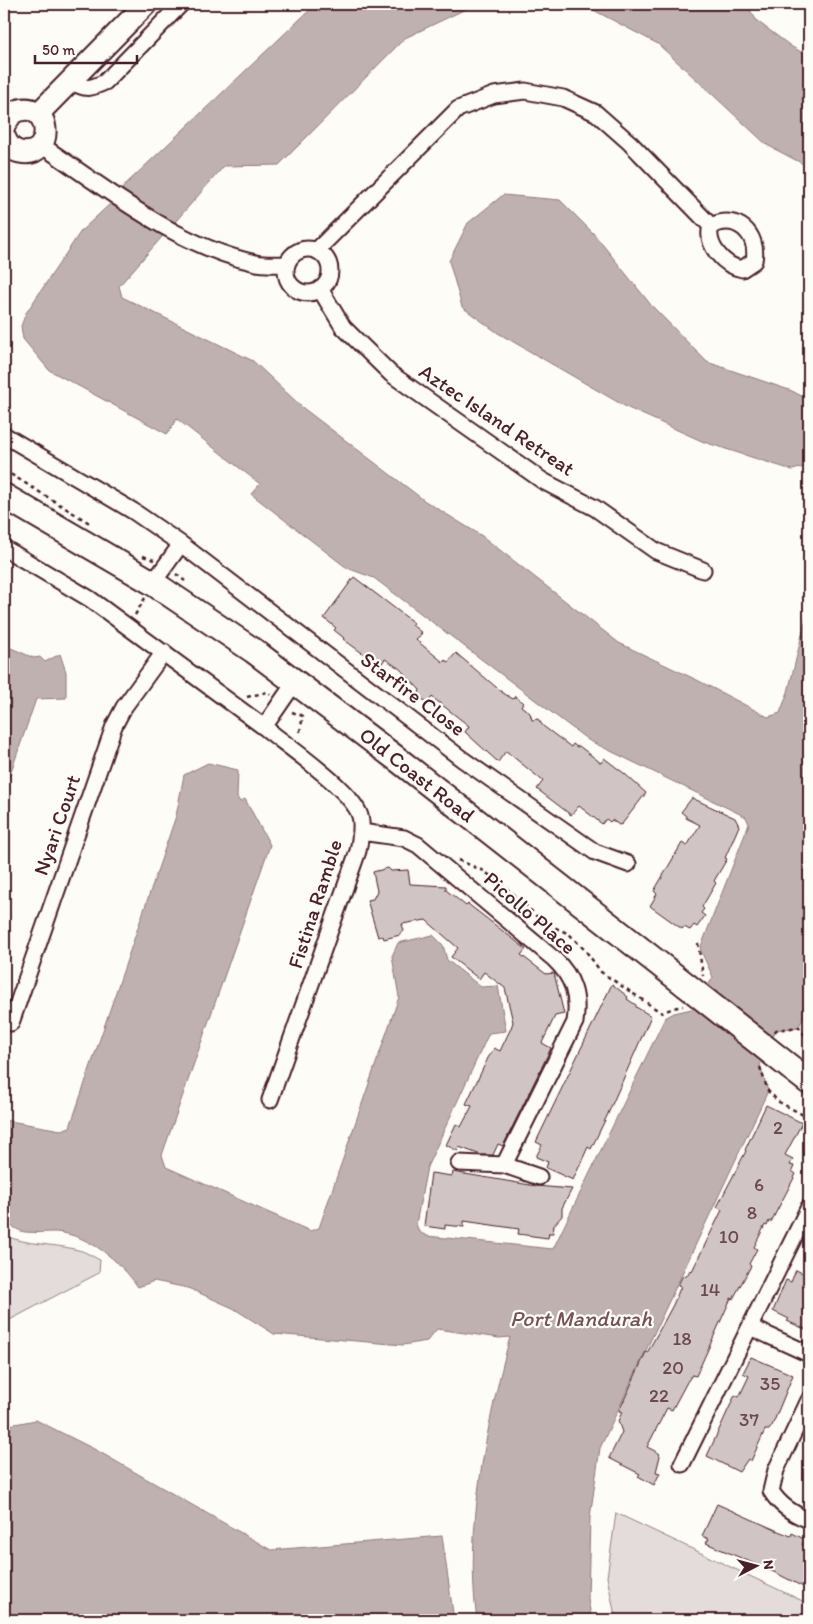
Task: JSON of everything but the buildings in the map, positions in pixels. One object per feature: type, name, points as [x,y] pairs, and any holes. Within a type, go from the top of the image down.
[{"type":"main road","name":"Old Coast Road","points":[[4,496],[150,590],[254,651],[809,1082]]},
{"type":"street","points":[[38,114],[146,4]]},
{"type":"street","points":[[71,81],[82,88],[91,89],[105,82],[181,4]]},
{"type":"street","points":[[318,250],[458,109],[494,95],[525,91],[563,98],[596,113],[630,143],[712,226]]},
{"type":"street","points":[[6,115],[25,109],[38,114],[45,125],[46,132],[41,145],[36,149],[23,153],[6,146]]},
{"type":"street","points":[[41,145],[170,229],[222,254],[258,263],[286,264]]},
{"type":"street","points":[[307,248],[318,250],[326,257],[330,269],[328,280],[320,289],[308,293],[292,287],[286,276],[286,264],[295,252],[307,248]]},
{"type":"street","name":"Aztec Island Retreat","points":[[320,289],[343,327],[391,374],[543,481],[596,508],[656,551],[703,570]]},
{"type":"street","name":"Starfire Close","points":[[4,435],[133,511],[181,544],[470,764],[595,852],[628,864]]},
{"type":"street","points":[[150,590],[181,544]]},
{"type":"street","name":"Fistina Ramble","points":[[4,548],[90,599],[164,652],[264,728],[336,786],[354,803],[360,817],[361,832],[358,851],[270,1100]]},
{"type":"street","name":"Nyari Court","points":[[11,1023],[114,726],[124,707],[164,652]]},
{"type":"street","points":[[264,728],[295,682]]},
{"type":"street","name":"Picollo Place","points":[[361,832],[404,838],[418,846],[554,958],[565,969],[574,983],[578,1006],[575,1022],[504,1165]]},
{"type":"street","points":[[459,1163],[504,1165],[539,1177]]},
{"type":"street","points":[[682,1464],[809,1207]]},
{"type":"street","points":[[750,1327],[809,1354]]},
{"type":"street","points":[[809,1400],[776,1470],[771,1491],[777,1500],[795,1514],[809,1520]]},
{"type":"path","points":[[133,617],[150,590]]},
{"type":"path","points":[[242,697],[267,692],[275,699]]},
{"type":"path","points":[[285,707],[303,716],[299,738],[302,742]]},
{"type":"path","points":[[457,860],[465,861],[484,871],[520,899],[541,921],[569,934],[585,950],[601,972],[662,1014],[692,991],[704,974],[698,943]]},
{"type":"shaded area","points":[[4,1235],[31,1243],[69,1248],[83,1252],[100,1260],[99,1273],[4,1323]]},
{"type":"shaded area","points":[[616,1513],[809,1604],[809,1620],[616,1620],[607,1577]]},
{"type":"water","name":"Port Mandurah","points":[[316,4],[531,4],[472,6],[405,38],[279,165],[224,166],[119,286],[122,297],[253,361],[303,408],[425,501],[482,536],[619,643],[699,681],[768,717],[780,713],[788,692],[809,606],[809,1003],[799,1027],[776,1030],[760,1065],[768,1091],[600,1448],[590,1517],[588,1600],[592,1620],[477,1620],[473,1550],[480,1478],[493,1405],[510,1337],[499,1338],[437,1329],[427,1341],[403,1345],[274,1334],[233,1308],[188,1288],[154,1281],[138,1287],[113,1259],[80,1238],[56,1232],[25,1232],[4,1223],[4,1120],[61,1130],[70,1127],[176,816],[184,775],[208,763],[238,770],[237,797],[240,802],[245,799],[270,845],[162,1155],[166,1167],[310,1231],[319,1228],[399,997],[392,956],[398,943],[433,935],[443,945],[447,960],[481,987],[498,986],[506,1031],[489,1033],[427,1167],[416,1224],[419,1232],[427,1236],[553,1249],[665,1018],[674,1013],[696,1008],[713,977],[700,949],[749,824],[746,817],[588,740],[374,578],[347,568],[251,494],[260,484],[177,419],[167,434],[49,370],[23,339],[21,326],[26,313],[81,231],[111,203],[127,183]]},
{"type":"water","points":[[582,4],[746,4],[757,21],[792,47],[809,56],[809,167],[767,145],[658,44]]},
{"type":"water","points":[[503,195],[560,200],[594,234],[651,305],[707,362],[792,391],[809,400],[809,466],[792,470],[704,442],[628,408],[498,333],[462,307],[449,261],[468,223]]},
{"type":"water","points":[[4,645],[34,658],[40,657],[45,662],[60,654],[66,672],[66,698],[36,699],[4,792]]},
{"type":"water","points":[[36,1420],[96,1450],[271,1550],[442,1536],[454,1620],[4,1620],[4,1426]]}]
